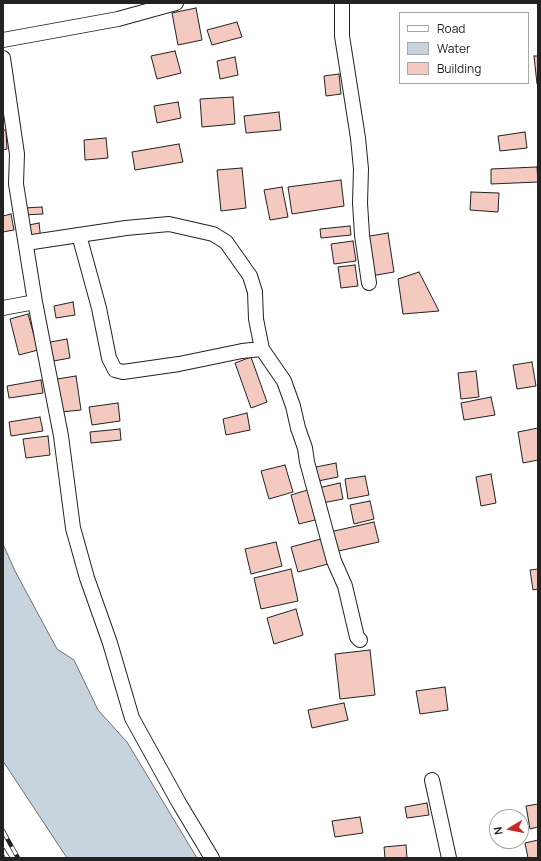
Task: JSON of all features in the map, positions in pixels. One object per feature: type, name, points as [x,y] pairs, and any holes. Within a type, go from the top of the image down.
[{"type":"street","points":[[3,40],[118,19],[176,3]]},
{"type":"street","points":[[342,3],[342,36],[358,138],[361,169],[361,227],[369,284]]},
{"type":"street","points":[[3,58],[17,154],[16,184],[35,302],[61,436],[74,528],[87,578],[110,643],[132,718],[179,803],[212,858]]},
{"type":"street","points":[[26,243],[126,228],[169,224],[213,234],[226,242],[250,276],[255,292],[256,319],[262,349],[284,381],[293,406],[334,561],[345,586],[357,637],[360,640]]},
{"type":"street","points":[[79,235],[99,308],[109,358],[114,370],[123,372],[179,364],[235,352],[262,349]]},
{"type":"street","points":[[3,308],[35,302]]},
{"type":"street","points":[[432,780],[449,858]]},
{"type":"water","points":[[3,544],[15,571],[57,649],[74,660],[98,710],[127,742],[197,858],[67,858],[3,761]]},
{"type":"building","points":[[196,8],[202,40],[178,45],[172,13]]},
{"type":"building","points":[[237,22],[242,37],[212,45],[207,30]]},
{"type":"building","points":[[175,51],[181,73],[157,79],[151,56]]},
{"type":"building","points":[[534,56],[538,56],[538,84],[537,84]]},
{"type":"building","points":[[235,57],[238,75],[220,79],[217,61]]},
{"type":"building","points":[[339,74],[341,94],[326,96],[324,76]]},
{"type":"building","points":[[233,97],[235,124],[202,127],[200,99]]},
{"type":"building","points":[[178,102],[181,118],[157,123],[154,106]]},
{"type":"building","points":[[279,112],[281,130],[246,133],[244,116]]},
{"type":"building","points":[[3,130],[6,130],[7,149],[3,150]]},
{"type":"building","points":[[525,132],[527,148],[500,151],[498,136]]},
{"type":"building","points":[[106,138],[108,158],[85,160],[84,140]]},
{"type":"building","points":[[179,144],[183,162],[135,170],[132,152]]},
{"type":"building","points":[[537,167],[538,182],[491,184],[491,169]]},
{"type":"building","points":[[242,168],[246,208],[221,211],[217,170]]},
{"type":"building","points":[[341,180],[344,206],[292,214],[288,187]]},
{"type":"building","points":[[282,187],[288,217],[270,220],[264,190]]},
{"type":"building","points":[[471,192],[499,193],[498,212],[470,210]]},
{"type":"building","points":[[42,207],[43,214],[24,215],[24,208]]},
{"type":"building","points":[[11,214],[14,230],[3,232],[3,216]]},
{"type":"building","points":[[39,223],[41,240],[31,241],[29,225]]},
{"type":"building","points":[[350,226],[351,235],[321,238],[320,229]]},
{"type":"building","points":[[388,233],[394,272],[371,276],[364,237]]},
{"type":"building","points":[[353,241],[356,261],[334,264],[331,244]]},
{"type":"building","points":[[355,265],[358,286],[341,288],[338,267]]},
{"type":"building","points":[[419,272],[439,311],[403,314],[398,279]]},
{"type":"building","points":[[73,302],[75,315],[56,318],[54,306]]},
{"type":"building","points":[[28,314],[38,350],[19,355],[10,319]]},
{"type":"building","points":[[67,339],[70,358],[48,362],[45,343]]},
{"type":"building","points":[[251,357],[267,402],[251,408],[235,363]]},
{"type":"building","points":[[532,362],[536,386],[517,389],[513,365]]},
{"type":"building","points":[[476,371],[479,397],[461,399],[458,373]]},
{"type":"building","points":[[76,376],[81,410],[61,412],[57,379]]},
{"type":"building","points":[[41,380],[43,393],[9,398],[7,386]]},
{"type":"building","points":[[491,397],[495,415],[464,420],[461,403]]},
{"type":"building","points":[[118,403],[120,421],[92,425],[89,407]]},
{"type":"building","points":[[247,413],[250,430],[226,435],[223,419]]},
{"type":"building","points":[[40,417],[43,431],[11,436],[9,422]]},
{"type":"building","points":[[538,428],[538,460],[523,463],[518,432]]},
{"type":"building","points":[[120,429],[121,440],[91,443],[90,432]]},
{"type":"building","points":[[48,436],[50,455],[26,458],[23,439]]},
{"type":"building","points":[[336,463],[338,477],[318,481],[316,467]]},
{"type":"building","points":[[285,465],[293,492],[269,499],[261,471]]},
{"type":"building","points":[[491,474],[496,503],[481,506],[476,477]]},
{"type":"building","points":[[365,476],[369,495],[348,499],[345,479]]},
{"type":"building","points":[[340,483],[343,499],[322,503],[318,488]]},
{"type":"building","points":[[311,489],[319,519],[299,524],[291,495]]},
{"type":"building","points":[[370,501],[374,519],[354,524],[350,505]]},
{"type":"building","points":[[374,522],[379,542],[334,552],[330,532]]},
{"type":"building","points":[[321,539],[328,564],[298,572],[291,547]]},
{"type":"building","points":[[276,542],[282,566],[251,574],[245,549]]},
{"type":"building","points":[[291,569],[298,601],[261,609],[254,578]]},
{"type":"building","points":[[538,569],[538,589],[533,590],[530,570]]},
{"type":"building","points":[[296,609],[303,635],[274,644],[267,618]]},
{"type":"building","points":[[370,650],[375,695],[340,699],[335,654]]},
{"type":"building","points":[[445,687],[448,710],[420,714],[416,691]]},
{"type":"building","points":[[344,703],[348,720],[312,728],[308,710]]},
{"type":"building","points":[[427,803],[429,815],[407,818],[405,807]]},
{"type":"building","points":[[538,804],[538,827],[530,829],[529,809],[527,809],[526,806]]},
{"type":"building","points":[[360,817],[363,833],[335,837],[332,821]]},
{"type":"building","points":[[538,840],[538,858],[528,858],[526,849],[529,849],[529,842]]},
{"type":"building","points":[[406,845],[407,858],[385,858],[384,847]]},
{"type":"railway","points":[[3,831],[18,858]]},
{"type":"railway","points":[[3,850],[8,858]]}]
